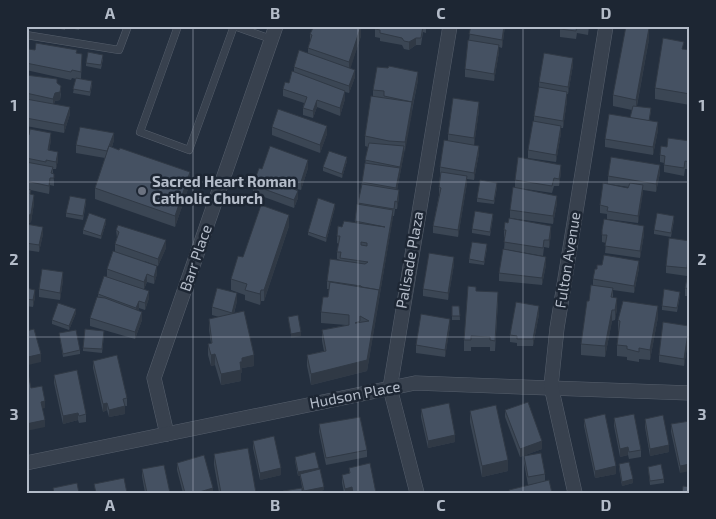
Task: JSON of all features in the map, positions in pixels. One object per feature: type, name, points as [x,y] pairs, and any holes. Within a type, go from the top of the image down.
[{"type":"street","name":"Palisade Plaza","points":[[417,493],[390,388],[450,26]]},
{"type":"street","name":"Fulton Avenue","points":[[575,493],[551,386],[557,328],[606,26]]},
{"type":"street","name":"Barr Place","points":[[168,434],[154,378],[273,33]]},
{"type":"street","name":"Hudson Place","points":[[26,463],[415,383],[551,386],[690,393]]},
{"type":"lane","points":[[26,35],[119,50],[128,26]]},
{"type":"lane","points":[[178,26],[140,132],[189,150],[234,26],[273,33]]},
{"type":"building","points":[[314,26],[361,26],[349,62],[308,48],[312,35],[310,34]]},
{"type":"building","points":[[375,26],[423,26],[421,38],[416,38],[409,42],[404,41],[402,38],[380,33],[380,30],[375,29]]},
{"type":"building","points":[[471,26],[504,26],[502,40],[469,34]]},
{"type":"building","points":[[560,26],[577,26],[576,31],[560,29]]},
{"type":"building","points":[[626,26],[649,28],[636,100],[613,95]]},
{"type":"building","points":[[663,38],[684,42],[682,49],[690,50],[690,94],[655,88]]},
{"type":"building","points":[[468,40],[499,45],[494,74],[465,69]]},
{"type":"building","points":[[36,43],[77,50],[76,53],[82,54],[81,72],[72,70],[71,72],[26,63],[28,49],[35,50]]},
{"type":"building","points":[[299,50],[355,70],[349,86],[294,67]]},
{"type":"building","points":[[88,52],[103,55],[101,65],[86,63]]},
{"type":"building","points":[[544,53],[573,58],[568,87],[539,82]]},
{"type":"building","points":[[389,66],[418,72],[412,102],[384,96],[384,91],[373,90],[377,67],[388,68]]},
{"type":"building","points":[[292,71],[345,91],[340,108],[317,100],[313,111],[303,108],[307,97],[283,89],[285,82],[289,83]]},
{"type":"building","points":[[26,75],[57,79],[57,83],[61,86],[60,92],[55,93],[53,99],[26,93]]},
{"type":"building","points":[[76,78],[92,81],[90,92],[73,89]]},
{"type":"building","points":[[539,87],[567,92],[563,121],[534,116]]},
{"type":"building","points":[[371,96],[412,102],[405,142],[365,136]]},
{"type":"building","points":[[453,98],[479,102],[474,138],[448,134]]},
{"type":"building","points":[[26,99],[70,107],[64,125],[26,118]]},
{"type":"building","points":[[633,106],[651,108],[649,121],[630,118]]},
{"type":"building","points":[[278,109],[327,126],[320,145],[272,127]]},
{"type":"building","points":[[609,114],[658,122],[653,147],[605,139]]},
{"type":"building","points":[[533,121],[561,126],[556,155],[528,150]]},
{"type":"building","points":[[80,127],[114,133],[107,151],[76,145]]},
{"type":"building","points":[[30,129],[51,133],[48,150],[58,152],[56,162],[26,158],[26,135],[29,135]]},
{"type":"building","points":[[668,138],[690,141],[690,162],[685,161],[684,168],[664,165],[665,156],[660,155],[661,146],[667,147]]},
{"type":"building","points":[[444,140],[479,146],[474,173],[440,167]]},
{"type":"building","points":[[369,143],[404,146],[400,167],[365,160]]},
{"type":"building","name":"Sacred Heart Roman Catholic Church","points":[[109,146],[190,172],[175,216],[95,188]]},
{"type":"building","points":[[270,146],[308,160],[301,182],[297,181],[294,189],[298,191],[294,200],[253,185],[259,168],[262,169]]},
{"type":"building","points":[[329,151],[347,157],[342,174],[323,167]]},
{"type":"building","points":[[518,157],[561,165],[559,179],[554,178],[552,186],[515,180]]},
{"type":"building","points":[[611,157],[660,165],[656,184],[608,176]]},
{"type":"building","points":[[26,162],[53,167],[51,173],[54,174],[54,178],[50,178],[49,186],[26,181]]},
{"type":"building","points":[[365,163],[400,168],[396,188],[362,182]]},
{"type":"building","points":[[441,172],[467,176],[458,230],[433,226],[441,188],[439,187]]},
{"type":"building","points":[[480,180],[497,183],[494,201],[477,198]]},
{"type":"building","points":[[603,183],[628,188],[630,183],[643,185],[638,216],[607,211],[608,207],[600,205]]},
{"type":"building","points":[[362,184],[399,190],[394,209],[358,203]]},
{"type":"building","points":[[513,187],[557,196],[553,216],[510,210]]},
{"type":"building","points":[[26,189],[31,190],[30,194],[34,195],[31,214],[26,217]]},
{"type":"building","points":[[70,196],[86,199],[83,216],[66,213]]},
{"type":"building","points":[[318,198],[335,204],[326,238],[308,232]]},
{"type":"building","points":[[357,204],[393,210],[379,292],[379,290],[361,286],[327,281],[330,259],[365,264],[368,262],[340,258],[341,252],[337,252],[340,236],[337,236],[338,226],[342,227],[344,221],[385,227],[355,221]],"holes":[[[361,242],[367,243],[367,246],[361,245]]]},
{"type":"building","points":[[261,205],[289,215],[264,290],[261,290],[260,294],[245,290],[247,284],[231,279],[238,256],[243,257]]},
{"type":"building","points":[[475,211],[493,214],[490,232],[472,229]]},
{"type":"building","points":[[89,213],[106,219],[101,236],[83,230]]},
{"type":"building","points":[[657,213],[674,216],[671,233],[654,230]]},
{"type":"building","points":[[509,218],[551,226],[549,240],[544,240],[543,248],[504,242],[505,222],[508,223]]},
{"type":"building","points":[[604,219],[644,226],[640,251],[605,246],[607,235],[602,235]]},
{"type":"building","points":[[26,224],[43,227],[39,245],[26,243]]},
{"type":"building","points":[[118,225],[166,240],[158,259],[115,244],[119,232],[116,230]]},
{"type":"building","points":[[669,238],[690,241],[687,268],[666,266]]},
{"type":"building","points":[[472,242],[487,244],[484,262],[469,259]]},
{"type":"building","points":[[503,249],[546,257],[542,278],[499,273]]},
{"type":"building","points":[[113,251],[157,266],[154,277],[147,274],[144,282],[107,269]]},
{"type":"building","points":[[429,253],[454,257],[448,293],[423,289]]},
{"type":"building","points":[[604,255],[639,261],[634,286],[593,279],[597,265],[602,265]]},
{"type":"building","points":[[42,269],[63,272],[60,293],[39,289]]},
{"type":"building","points":[[690,269],[690,289],[685,288]]},
{"type":"building","points":[[104,276],[149,291],[145,303],[139,301],[136,308],[98,294]]},
{"type":"building","points":[[330,282],[379,290],[367,360],[311,374],[307,355],[326,351],[322,330],[349,325],[349,315],[321,312],[323,297],[328,297]],"holes":[[[360,316],[369,321],[356,323],[355,323],[360,321]]]},
{"type":"building","points":[[591,285],[613,288],[611,297],[617,298],[615,310],[612,310],[605,346],[581,344]]},
{"type":"building","points":[[468,286],[476,287],[476,291],[498,292],[495,341],[490,340],[490,337],[471,336],[471,340],[464,340]]},
{"type":"building","points":[[26,288],[35,290],[33,300],[26,299]]},
{"type":"building","points":[[217,288],[237,293],[232,313],[212,307]]},
{"type":"building","points":[[664,289],[680,292],[677,308],[662,306]]},
{"type":"building","points":[[97,297],[105,298],[142,312],[135,332],[90,318]]},
{"type":"building","points":[[623,301],[658,306],[650,350],[639,348],[639,352],[627,349],[627,346],[617,345],[620,321],[618,320]]},
{"type":"building","points":[[516,302],[539,306],[533,339],[517,339],[517,336],[510,335]]},
{"type":"building","points":[[58,303],[76,309],[69,326],[52,320]]},
{"type":"building","points":[[452,306],[459,306],[460,316],[452,316]]},
{"type":"building","points":[[244,311],[254,355],[242,358],[242,362],[240,362],[241,370],[221,374],[215,354],[211,355],[208,344],[212,343],[209,319]]},
{"type":"building","points":[[421,314],[450,319],[445,350],[416,345]]},
{"type":"building","points":[[298,315],[301,332],[291,334],[288,317]]},
{"type":"building","points":[[663,322],[689,326],[684,359],[659,355]]},
{"type":"building","points":[[34,329],[41,354],[28,357],[26,354],[26,331]]},
{"type":"building","points":[[85,329],[104,331],[102,349],[83,348]]},
{"type":"building","points":[[76,330],[80,350],[63,354],[59,333]]},
{"type":"building","points":[[117,355],[127,398],[123,399],[125,406],[109,410],[107,403],[103,404],[93,361]]},
{"type":"building","points":[[77,370],[86,414],[79,416],[78,413],[63,416],[54,375]]},
{"type":"building","points":[[26,373],[28,373],[31,388],[42,386],[45,401],[41,402],[45,420],[26,424]]},
{"type":"building","points":[[528,402],[542,441],[520,449],[505,410]]},
{"type":"building","points":[[449,403],[455,435],[428,441],[421,409]]},
{"type":"building","points":[[496,405],[508,460],[482,466],[470,411]]},
{"type":"building","points":[[605,414],[616,466],[595,471],[584,419]]},
{"type":"building","points":[[634,414],[641,450],[629,452],[628,447],[620,449],[614,418]]},
{"type":"building","points":[[663,415],[669,445],[650,449],[645,419]]},
{"type":"building","points":[[360,417],[367,450],[326,458],[319,424]]},
{"type":"building","points":[[690,421],[690,464],[680,466],[671,424]]},
{"type":"building","points":[[274,436],[281,468],[260,473],[253,441]]},
{"type":"building","points":[[248,448],[256,493],[221,493],[214,454]]},
{"type":"building","points":[[315,452],[319,468],[298,472],[295,457]]},
{"type":"building","points":[[541,453],[545,474],[528,477],[524,456]]},
{"type":"building","points":[[204,455],[213,488],[196,493],[185,493],[177,463]]},
{"type":"building","points":[[629,462],[633,479],[622,482],[619,464]]},
{"type":"building","points":[[370,463],[376,493],[353,493],[352,487],[345,489],[342,475],[350,473],[349,468]]},
{"type":"building","points":[[661,464],[664,479],[650,481],[648,467]]},
{"type":"building","points":[[164,465],[170,493],[147,493],[142,469]]},
{"type":"building","points":[[320,469],[324,487],[304,491],[300,474]]},
{"type":"building","points":[[124,478],[127,493],[96,493],[94,484]]},
{"type":"building","points":[[549,480],[552,493],[510,493],[509,490]]},
{"type":"building","points":[[77,483],[79,493],[54,493],[53,488]]},
{"type":"building","points":[[683,486],[690,487],[690,493],[682,493]]},
{"type":"building","points":[[302,488],[302,493],[283,493],[283,491]]},
{"type":"place","name":"Sacred Heart Roman Catholic Church","points":[[142,191]]}]
